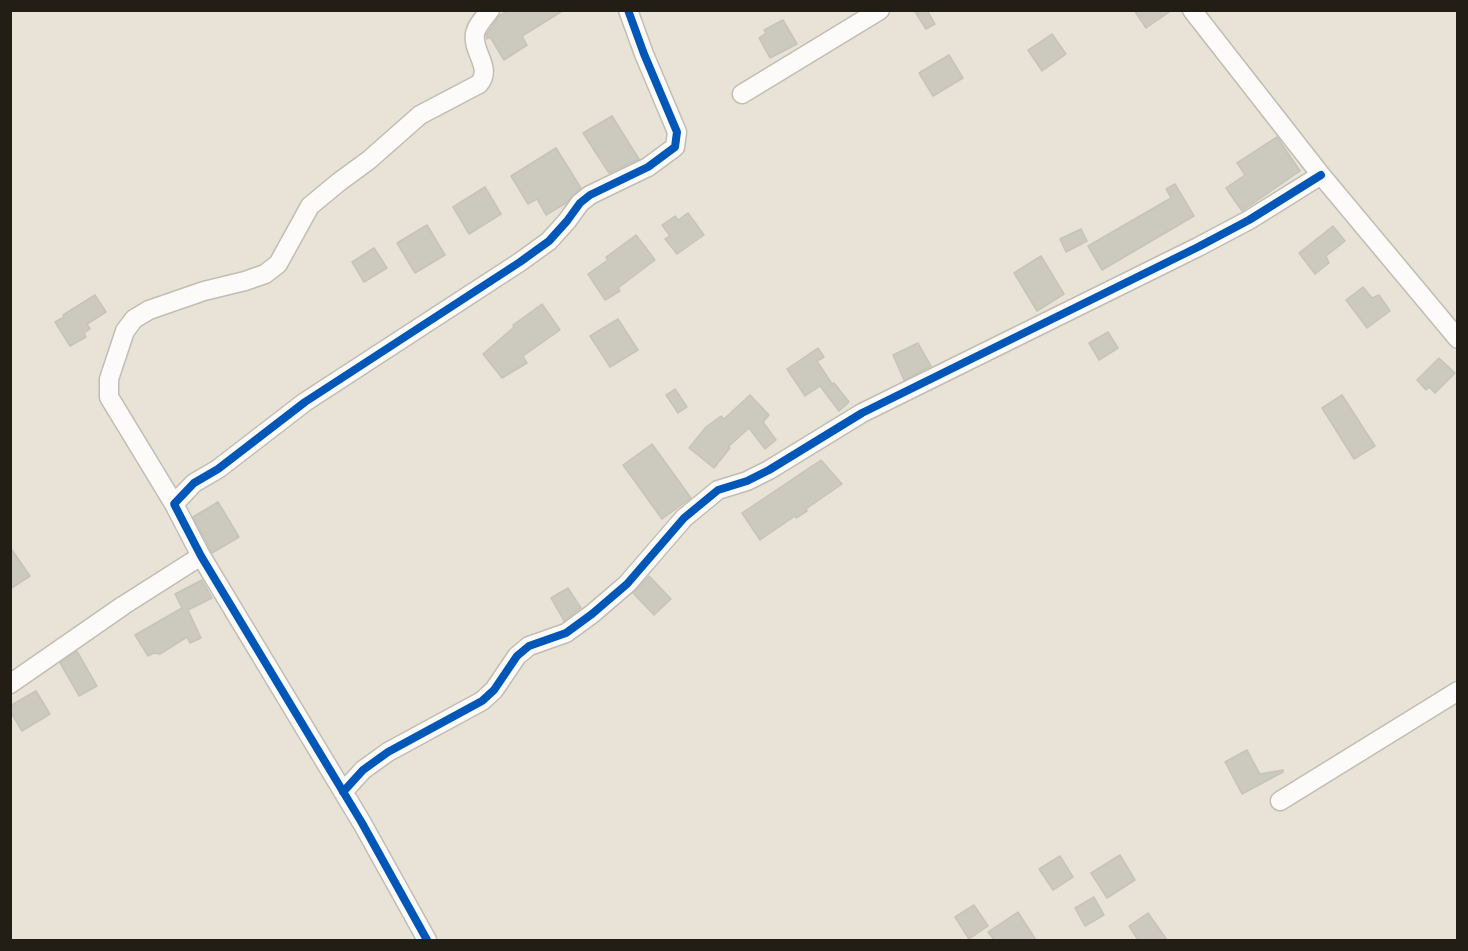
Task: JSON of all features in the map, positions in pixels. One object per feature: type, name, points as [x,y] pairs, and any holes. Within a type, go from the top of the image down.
[{"type":"street","points":[[428,940],[343,792],[201,556],[174,504],[109,397],[109,379],[125,331],[134,319],[149,310],[204,291],[265,274],[278,264],[310,206],[369,160],[420,115],[479,84],[485,72],[474,34],[490,10]]},
{"type":"street","points":[[174,504],[194,483],[218,470],[305,402],[543,245],[590,195],[648,167],[675,147],[677,132],[628,10]]},
{"type":"street","points":[[742,94],[880,10]]},
{"type":"street","points":[[1192,10],[1321,175],[1458,339]]},
{"type":"street","points":[[343,792],[363,770],[387,752],[482,701],[494,690],[517,656],[529,646],[566,633],[592,614],[627,584],[684,518],[718,490],[762,474],[862,413],[1198,247],[1249,220],[1321,175]]},
{"type":"street","points":[[10,684],[124,605],[201,556]]},
{"type":"street","points":[[1280,801],[1458,691]]},
{"type":"building","points":[[509,10],[564,10],[522,36],[527,45],[504,60],[490,37],[487,39],[486,35],[499,16]]},
{"type":"building","points":[[914,10],[927,10],[935,24],[926,29]]},
{"type":"building","points":[[1134,10],[1172,10],[1146,28]]},
{"type":"building","points":[[783,20],[797,44],[770,58],[759,38],[766,33],[764,30]]},
{"type":"building","points":[[1052,34],[1066,54],[1042,71],[1028,50]]},
{"type":"building","points":[[949,55],[963,78],[933,96],[919,73]]},
{"type":"building","points":[[612,116],[639,159],[609,173],[583,133]]},
{"type":"building","points":[[1277,137],[1300,171],[1242,211],[1226,188],[1245,175],[1237,163]]},
{"type":"building","points":[[556,148],[581,188],[566,203],[546,215],[537,199],[528,204],[511,176]]},
{"type":"building","points":[[1175,184],[1194,216],[1102,270],[1088,246],[1171,198],[1166,189]]},
{"type":"building","points":[[485,187],[501,214],[469,234],[453,207]]},
{"type":"building","points":[[688,213],[704,235],[677,254],[665,239],[670,236],[662,225],[675,216],[678,220]]},
{"type":"building","points":[[427,225],[445,255],[415,273],[397,243]]},
{"type":"building","points":[[1333,226],[1345,241],[1326,256],[1329,263],[1315,274],[1299,253]]},
{"type":"building","points":[[1081,229],[1087,241],[1066,252],[1060,239]]},
{"type":"building","points":[[636,235],[655,260],[618,288],[620,291],[605,300],[588,274],[608,260],[606,257]]},
{"type":"building","points":[[374,248],[387,268],[364,282],[352,262]]},
{"type":"building","points":[[1041,256],[1064,294],[1037,311],[1014,273]]},
{"type":"building","points":[[1363,287],[1372,298],[1379,295],[1390,311],[1367,328],[1346,300]]},
{"type":"building","points":[[95,295],[106,312],[87,324],[90,329],[84,333],[86,337],[70,346],[55,322]]},
{"type":"building","points":[[542,304],[560,330],[523,356],[527,363],[502,378],[483,354],[514,327],[513,325]]},
{"type":"building","points":[[618,319],[638,350],[610,367],[590,336]]},
{"type":"building","points":[[1108,332],[1118,348],[1099,360],[1089,343]]},
{"type":"building","points":[[918,343],[931,366],[904,380],[893,355]]},
{"type":"building","points":[[818,348],[824,357],[817,361],[832,384],[834,383],[849,402],[839,411],[820,386],[805,396],[787,369]]},
{"type":"building","points":[[1439,358],[1455,373],[1435,393],[1429,387],[1426,390],[1417,380]]},
{"type":"building","points":[[675,389],[687,407],[678,413],[666,395]]},
{"type":"building","points":[[750,395],[769,415],[763,422],[776,440],[765,449],[749,428],[728,447],[730,448],[714,468],[689,448],[706,427],[721,416],[724,419]]},
{"type":"building","points":[[1342,395],[1375,446],[1354,459],[1322,408]]},
{"type":"building","points":[[652,444],[691,498],[662,519],[623,465]]},
{"type":"building","points":[[821,460],[842,484],[806,509],[807,511],[796,518],[795,516],[760,540],[742,513]]},
{"type":"building","points":[[218,502],[239,537],[212,553],[193,517]]},
{"type":"building","points":[[10,547],[30,576],[10,589]]},
{"type":"building","points":[[649,576],[671,599],[654,615],[633,593]]},
{"type":"building","points":[[202,580],[212,598],[188,610],[201,638],[190,643],[187,637],[160,654],[154,653],[148,656],[135,635],[182,608],[175,594]]},
{"type":"building","points":[[568,588],[581,608],[564,621],[551,598]]},
{"type":"building","points":[[77,651],[97,686],[79,696],[60,663]]},
{"type":"building","points":[[36,691],[50,714],[22,731],[10,711],[10,706]]},
{"type":"building","points":[[1247,750],[1260,774],[1283,770],[1283,772],[1242,794],[1225,762]]},
{"type":"building","points":[[1120,855],[1135,880],[1107,898],[1091,873]]},
{"type":"building","points":[[1060,856],[1073,877],[1053,890],[1039,869]]},
{"type":"building","points":[[1094,897],[1104,915],[1085,926],[1075,908]]},
{"type":"building","points":[[974,905],[988,926],[969,939],[955,917]]},
{"type":"building","points":[[1018,912],[1036,940],[994,940],[988,932]]},
{"type":"building","points":[[1148,913],[1167,940],[1138,940],[1129,926]]},
{"type":"cycle path","points":[[427,940],[362,823],[201,556],[174,504],[194,483],[218,469],[305,402],[549,241],[580,203],[590,195],[648,167],[675,147],[677,132],[628,10]]},
{"type":"cycle path","points":[[343,792],[363,770],[388,752],[482,701],[494,690],[517,656],[529,646],[566,633],[592,614],[627,584],[684,518],[718,490],[747,481],[769,470],[862,413],[1198,247],[1249,220],[1321,175]]}]
